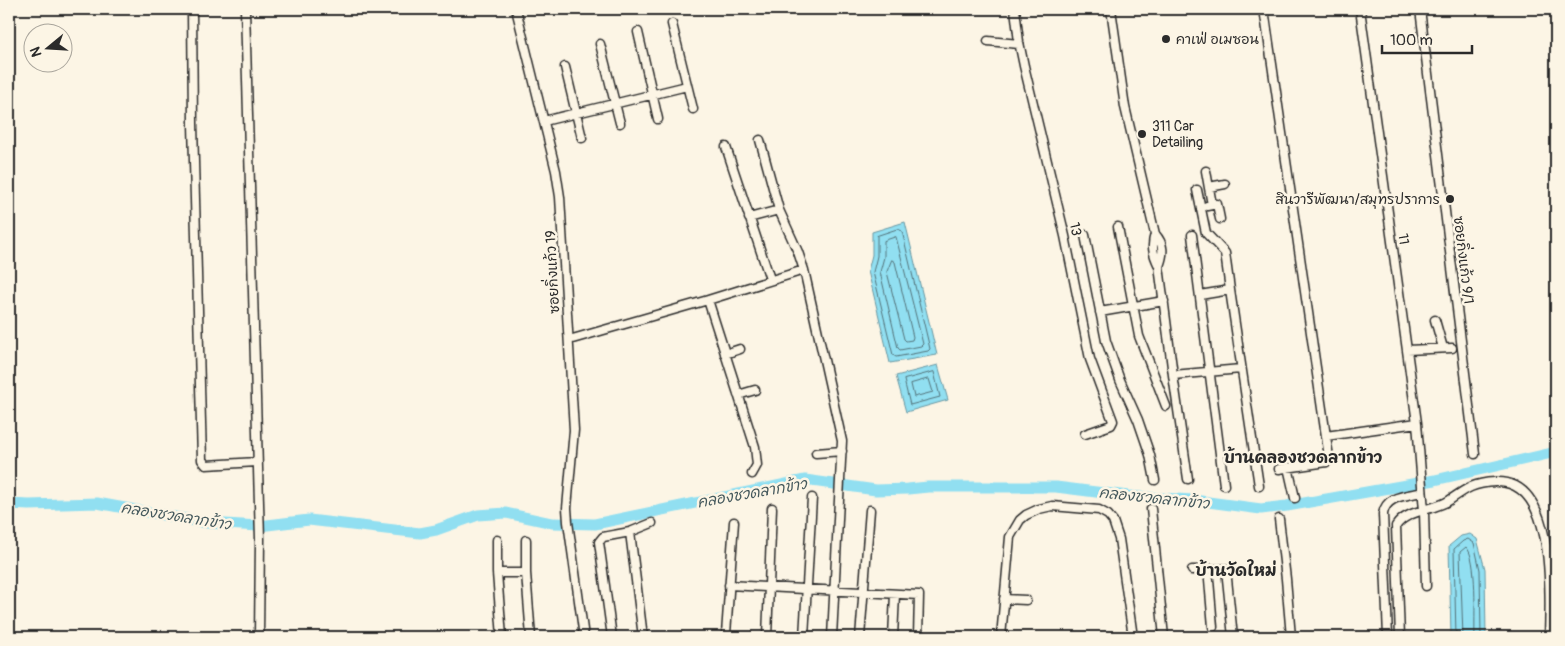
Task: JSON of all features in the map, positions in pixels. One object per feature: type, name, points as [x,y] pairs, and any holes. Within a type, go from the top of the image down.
[{"type":"street","points":[[192,9],[193,124],[202,460],[206,465],[257,462]]},
{"type":"street","points":[[246,9],[260,539],[259,637]]},
{"type":"street","name":"ซอยกิ่งแก้ว 19","points":[[516,9],[556,170],[560,197],[574,430],[567,508],[584,637]]},
{"type":"street","name":"13","points":[[1015,9],[1019,44],[1065,236],[1090,359],[1113,421],[1111,425],[1104,429],[1085,434]]},
{"type":"street","points":[[1111,9],[1128,124],[1155,234],[1151,244],[1159,266],[1188,479]]},
{"type":"street","points":[[1264,9],[1329,460],[1327,462],[1279,469]]},
{"type":"street","name":"11","points":[[1360,9],[1417,423],[1424,511],[1426,586]]},
{"type":"street","name":"ซอยกิ่งแก้ว 9/1","points":[[1420,9],[1475,454]]},
{"type":"street","points":[[672,24],[692,109]]},
{"type":"street","points":[[638,32],[658,119]]},
{"type":"street","points":[[988,41],[1019,44]]},
{"type":"street","points":[[600,44],[620,123]]},
{"type":"street","points":[[565,66],[582,138]]},
{"type":"street","points":[[544,121],[687,86]]},
{"type":"street","points":[[760,140],[779,210],[804,270],[840,432],[842,451],[832,637]]},
{"type":"street","points":[[726,147],[769,276]]},
{"type":"street","points":[[1206,171],[1212,205]]},
{"type":"street","points":[[1209,187],[1225,184]]},
{"type":"street","points":[[1197,190],[1206,233],[1224,252],[1259,486]]},
{"type":"street","points":[[1200,207],[1217,204],[1220,219]]},
{"type":"street","points":[[749,218],[779,210]]},
{"type":"street","points":[[1118,227],[1139,336],[1166,406]]},
{"type":"street","points":[[1084,235],[1110,355],[1138,420],[1150,455],[1154,480]]},
{"type":"street","points":[[1192,235],[1224,485]]},
{"type":"street","points":[[569,340],[804,270]]},
{"type":"street","points":[[1200,296],[1230,290]]},
{"type":"street","points":[[708,300],[757,461],[752,474]]},
{"type":"street","points":[[1100,312],[1164,300]]},
{"type":"street","points":[[1435,320],[1443,348]]},
{"type":"street","points":[[1407,350],[1452,348]]},
{"type":"street","points":[[725,354],[740,349]]},
{"type":"street","points":[[1173,375],[1241,369]]},
{"type":"street","points":[[738,395],[755,390]]},
{"type":"street","points":[[1326,436],[1417,423]]},
{"type":"street","points":[[816,453],[842,451]]},
{"type":"street","points":[[1288,467],[1294,498]]},
{"type":"street","points":[[1400,637],[1396,526],[1404,518],[1449,501],[1472,485],[1502,481],[1518,486],[1531,500],[1538,513],[1546,546],[1551,585],[1550,637]]},
{"type":"street","points":[[1388,637],[1384,508],[1393,499],[1422,489]]},
{"type":"street","points":[[804,637],[812,498]]},
{"type":"street","points":[[1001,637],[1010,537],[1020,520],[1026,515],[1052,506],[1099,510],[1108,515],[1116,527],[1133,637]]},
{"type":"street","points":[[767,637],[772,508]]},
{"type":"street","points":[[1151,509],[1164,637]]},
{"type":"street","points":[[860,637],[862,592],[870,510]]},
{"type":"street","points":[[1279,519],[1291,637]]},
{"type":"street","points":[[726,634],[734,522]]},
{"type":"street","points":[[612,637],[599,542],[603,537],[630,532],[652,523]]},
{"type":"street","points":[[630,532],[643,637]]},
{"type":"street","points":[[497,540],[497,573],[502,637]]},
{"type":"street","points":[[526,540],[526,572],[531,637]]},
{"type":"street","points":[[1208,568],[1212,626]]},
{"type":"street","points":[[1192,570],[1208,568],[1225,568],[1227,570],[1233,637]]},
{"type":"street","points":[[497,573],[526,572]]},
{"type":"street","points":[[729,585],[919,595],[918,637]]},
{"type":"street","points":[[893,637],[895,594]]},
{"type":"street","points":[[1004,599],[1026,600]]},
{"type":"water","points":[[905,222],[937,355],[890,363],[868,271],[872,255],[872,232]]},
{"type":"water","points":[[938,365],[948,400],[906,412],[896,376]]},
{"type":"water","points":[[1470,534],[1477,539],[1485,569],[1486,637],[1451,637],[1449,546],[1461,536]]},
{"type":"waterway","name":"คลองชวดลากข้าว","points":[[9,504],[97,503],[208,523],[259,526],[309,520],[420,533],[436,530],[478,515],[506,513],[552,523],[595,524],[805,480],[876,490],[928,487],[1056,487],[1128,496],[1193,500],[1261,509],[1435,480],[1556,452]]},
{"type":"place","name":"คาเฟ่ อเมซอน","points":[[1166,39]]},
{"type":"place","name":"311 Car Detailing","points":[[1142,134]]},
{"type":"place","name":"สินวารีพัฒนา/สมุทรปราการ","points":[[1450,199]]},
{"type":"district","name":"บ้านคลองชวดลากข้าว","points":[[1303,457]]},
{"type":"district","name":"บ้านวัดใหม่","points":[[1236,570]]}]
